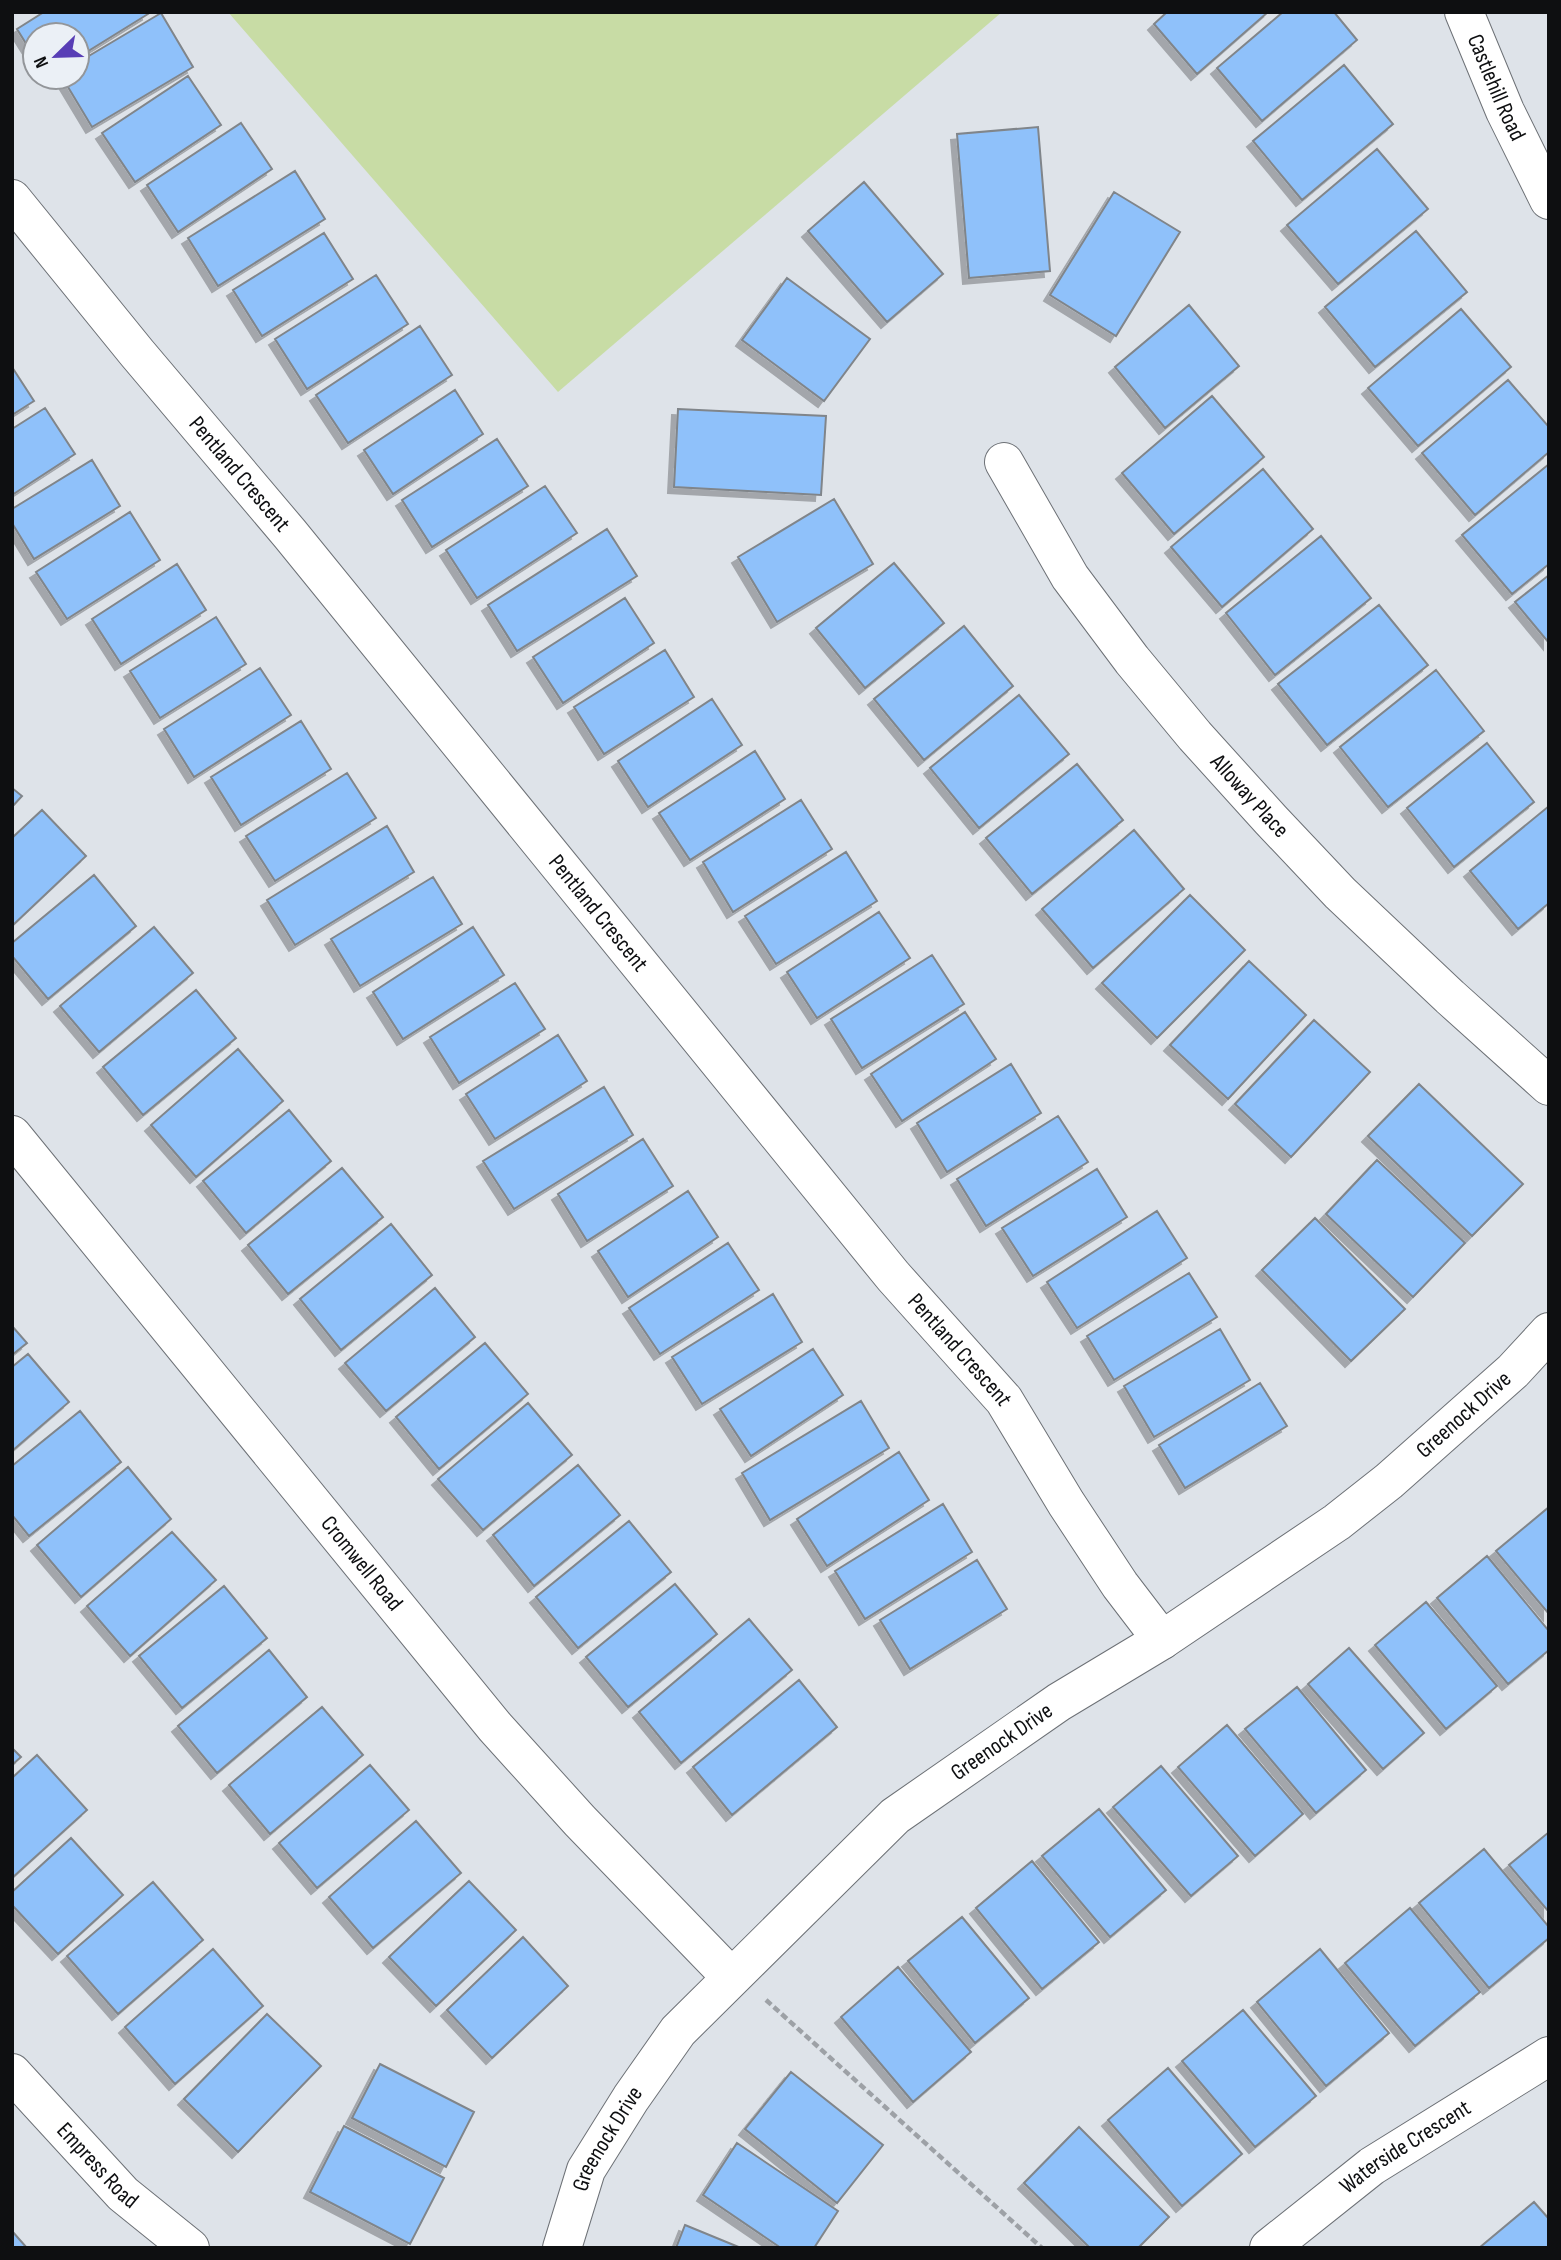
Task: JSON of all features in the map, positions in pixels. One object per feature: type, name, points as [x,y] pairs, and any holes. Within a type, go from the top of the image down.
[{"type":"street","name":"Castlehill Road","points":[[1464,12],[1504,111],[1549,200]]},
{"type":"street","name":"Pentland Crescent","points":[[12,199],[136,353],[308,555],[893,1276],[1004,1400],[1112,1573],[1162,1640]]},
{"type":"street","name":"Alloway Place","points":[[1004,462],[1070,577],[1132,660],[1195,736],[1340,893],[1450,998],[1549,1086]]},
{"type":"street","name":"Cromwell Road","points":[[12,1135],[495,1727],[580,1821],[731,1977]]},
{"type":"street","name":"Greenock Drive","points":[[562,2248],[586,2170],[631,2098],[678,2031],[895,1816],[1059,1702],[1162,1640],[1337,1522],[1389,1481],[1513,1371],[1549,1332]]},
{"type":"street","name":"Waterside Crescent","points":[[1269,2248],[1372,2166],[1549,2056]]},
{"type":"street","name":"Empress Road","points":[[12,2073],[123,2194],[190,2248]]},
{"type":"path","points":[[731,1977],[773,2005],[1042,2248]]},
{"type":"green space","points":[[228,12],[1002,12],[558,392]]},
{"type":"building","points":[[44,12],[148,14],[91,49],[91,21],[30,21]]},
{"type":"building","points":[[1167,12],[1268,12],[1197,74],[1154,24]]},
{"type":"building","points":[[1283,12],[1334,12],[1357,40],[1262,121],[1217,68]]},
{"type":"building","points":[[161,13],[193,67],[92,127],[70,91],[91,91],[91,55]]},
{"type":"building","points":[[1344,65],[1393,124],[1302,200],[1253,141]]},
{"type":"building","points":[[188,76],[221,125],[135,182],[102,133]]},
{"type":"building","points":[[241,123],[272,169],[178,232],[147,185]]},
{"type":"building","points":[[1038,127],[1050,271],[969,278],[957,134]]},
{"type":"building","points":[[1377,149],[1428,209],[1338,284],[1287,225]]},
{"type":"building","points":[[295,171],[325,219],[218,286],[188,238]]},
{"type":"building","points":[[864,182],[943,274],[887,322],[808,231]]},
{"type":"building","points":[[1114,192],[1180,232],[1116,336],[1050,295]]},
{"type":"building","points":[[1416,231],[1467,292],[1375,367],[1325,307]]},
{"type":"building","points":[[324,233],[353,279],[262,336],[233,290]]},
{"type":"building","points":[[376,275],[408,324],[307,389],[275,339]]},
{"type":"building","points":[[787,278],[870,339],[824,401],[742,340]]},
{"type":"building","points":[[1189,305],[1239,366],[1165,428],[1115,367]]},
{"type":"building","points":[[1461,309],[1511,367],[1418,446],[1368,388]]},
{"type":"building","points":[[420,326],[452,375],[348,443],[316,395]]},
{"type":"building","points":[[12,367],[34,401],[12,415]]},
{"type":"building","points":[[1508,380],[1549,427],[1549,452],[1475,515],[1422,453]]},
{"type":"building","points":[[455,390],[483,434],[393,494],[364,450]]},
{"type":"building","points":[[1212,396],[1264,457],[1174,534],[1122,473]]},
{"type":"building","points":[[45,408],[75,454],[12,495],[12,429]]},
{"type":"building","points":[[678,409],[826,416],[821,495],[674,487]]},
{"type":"building","points":[[497,439],[528,486],[432,547],[402,500]]},
{"type":"building","points":[[92,460],[120,506],[34,559],[12,523],[12,509]]},
{"type":"building","points":[[1549,464],[1549,564],[1512,594],[1462,535]]},
{"type":"building","points":[[1263,469],[1313,529],[1222,607],[1171,547]]},
{"type":"building","points":[[545,486],[577,533],[477,598],[446,550]]},
{"type":"building","points":[[834,499],[873,564],[777,622],[738,557]]},
{"type":"building","points":[[130,512],[160,560],[67,619],[36,572]]},
{"type":"building","points":[[607,529],[637,576],[517,651],[488,605]]},
{"type":"building","points":[[1321,536],[1371,598],[1275,675],[1226,613]]},
{"type":"building","points":[[894,563],[944,623],[865,688],[816,628]]},
{"type":"building","points":[[177,564],[206,610],[121,664],[92,619]]},
{"type":"building","points":[[1549,575],[1549,643],[1515,602]]},
{"type":"building","points":[[625,598],[654,643],[563,703],[533,657]]},
{"type":"building","points":[[1379,605],[1428,665],[1327,745],[1278,684]]},
{"type":"building","points":[[216,617],[246,664],[160,718],[130,671]]},
{"type":"building","points":[[964,626],[1013,686],[924,760],[874,699]]},
{"type":"building","points":[[665,650],[694,697],[604,754],[574,707]]},
{"type":"building","points":[[260,668],[291,715],[194,777],[164,729]]},
{"type":"building","points":[[1436,670],[1484,731],[1388,807],[1340,747]]},
{"type":"building","points":[[1019,695],[1069,754],[979,828],[930,768]]},
{"type":"building","points":[[712,699],[742,745],[648,807],[618,761]]},
{"type":"building","points":[[301,721],[331,769],[241,825],[211,777]]},
{"type":"building","points":[[1487,743],[1534,802],[1454,867],[1407,808]]},
{"type":"building","points":[[755,751],[785,799],[690,860],[659,813]]},
{"type":"building","points":[[1077,764],[1123,820],[1032,894],[986,838]]},
{"type":"building","points":[[347,773],[376,818],[275,881],[246,836]]},
{"type":"building","points":[[12,788],[22,796],[12,807]]},
{"type":"building","points":[[801,800],[832,849],[733,912],[703,862]]},
{"type":"building","points":[[1549,806],[1549,903],[1518,929],[1470,871]]},
{"type":"building","points":[[42,810],[86,856],[12,926],[12,838]]},
{"type":"building","points":[[387,826],[414,872],[295,945],[267,900]]},
{"type":"building","points":[[1134,830],[1184,889],[1093,968],[1042,909]]},
{"type":"building","points":[[846,852],[877,901],[776,964],[745,916]]},
{"type":"building","points":[[94,875],[136,926],[48,999],[12,956],[12,943]]},
{"type":"building","points":[[433,877],[462,924],[360,986],[331,939]]},
{"type":"building","points":[[1190,895],[1245,950],[1157,1038],[1102,983]]},
{"type":"building","points":[[879,912],[910,958],[817,1018],[787,972]]},
{"type":"building","points":[[154,927],[193,973],[99,1052],[60,1006]]},
{"type":"building","points":[[473,927],[504,975],[403,1039],[373,992]]},
{"type":"building","points":[[932,955],[964,1004],[862,1068],[831,1019]]},
{"type":"building","points":[[1249,961],[1306,1015],[1228,1099],[1170,1045]]},
{"type":"building","points":[[515,983],[545,1029],[459,1083],[430,1037]]},
{"type":"building","points":[[196,990],[236,1038],[143,1115],[103,1067]]},
{"type":"building","points":[[965,1012],[996,1059],[902,1121],[871,1074]]},
{"type":"building","points":[[1314,1020],[1370,1072],[1291,1157],[1235,1104]]},
{"type":"building","points":[[558,1035],[587,1081],[495,1139],[466,1094]]},
{"type":"building","points":[[238,1049],[283,1101],[196,1177],[151,1125]]},
{"type":"building","points":[[1011,1064],[1041,1113],[947,1172],[917,1123]]},
{"type":"building","points":[[1419,1084],[1523,1184],[1472,1236],[1368,1136]]},
{"type":"building","points":[[604,1087],[633,1135],[514,1209],[483,1161]]},
{"type":"building","points":[[289,1110],[331,1161],[246,1233],[203,1181]]},
{"type":"building","points":[[1058,1116],[1088,1162],[986,1226],[957,1179]]},
{"type":"building","points":[[643,1139],[673,1186],[587,1241],[558,1194]]},
{"type":"building","points":[[1377,1160],[1465,1243],[1413,1297],[1326,1214]]},
{"type":"building","points":[[342,1168],[383,1217],[288,1294],[248,1245]]},
{"type":"building","points":[[1097,1169],[1127,1217],[1033,1276],[1002,1228]]},
{"type":"building","points":[[688,1191],[718,1237],[628,1297],[598,1251]]},
{"type":"building","points":[[1157,1211],[1187,1258],[1077,1328],[1047,1282]]},
{"type":"building","points":[[1315,1218],[1405,1309],[1351,1361],[1262,1270]]},
{"type":"building","points":[[391,1224],[432,1275],[341,1350],[300,1299]]},
{"type":"building","points":[[728,1243],[759,1290],[660,1354],[629,1308]]},
{"type":"building","points":[[1189,1273],[1217,1317],[1114,1380],[1087,1336]]},
{"type":"building","points":[[435,1288],[475,1337],[386,1411],[345,1363]]},
{"type":"building","points":[[773,1294],[802,1342],[702,1404],[672,1357]]},
{"type":"building","points":[[12,1326],[27,1343],[12,1355]]},
{"type":"building","points":[[1220,1329],[1250,1380],[1154,1437],[1124,1386]]},
{"type":"building","points":[[485,1343],[528,1394],[439,1469],[396,1417]]},
{"type":"building","points":[[813,1349],[843,1395],[751,1456],[720,1409]]},
{"type":"building","points":[[28,1354],[69,1402],[12,1451],[12,1367]]},
{"type":"building","points":[[1260,1383],[1287,1426],[1185,1488],[1159,1445]]},
{"type":"building","points":[[861,1401],[889,1448],[770,1520],[742,1473]]},
{"type":"building","points":[[528,1403],[572,1455],[483,1530],[438,1479]]},
{"type":"building","points":[[80,1411],[121,1462],[29,1536],[12,1515],[12,1466]]},
{"type":"building","points":[[899,1452],[929,1500],[827,1566],[797,1519]]},
{"type":"building","points":[[578,1465],[620,1515],[534,1586],[493,1535]]},
{"type":"building","points":[[128,1467],[171,1519],[81,1597],[37,1545]]},
{"type":"building","points":[[943,1504],[972,1552],[865,1619],[835,1571]]},
{"type":"building","points":[[1549,1507],[1549,1614],[1496,1551]]},
{"type":"building","points":[[629,1521],[671,1572],[578,1648],[536,1597]]},
{"type":"building","points":[[172,1532],[216,1580],[130,1656],[87,1606]]},
{"type":"building","points":[[1487,1556],[1549,1631],[1549,1650],[1508,1684],[1437,1598]]},
{"type":"building","points":[[977,1560],[1007,1609],[910,1669],[880,1620]]},
{"type":"building","points":[[675,1584],[717,1634],[628,1707],[586,1657]]},
{"type":"building","points":[[224,1586],[267,1638],[182,1708],[139,1656]]},
{"type":"building","points":[[1426,1602],[1497,1686],[1446,1729],[1375,1645]]},
{"type":"building","points":[[749,1619],[792,1670],[681,1763],[639,1712]]},
{"type":"building","points":[[1349,1648],[1424,1733],[1383,1769],[1308,1684]]},
{"type":"building","points":[[269,1650],[307,1697],[217,1773],[178,1726]]},
{"type":"building","points":[[799,1680],[837,1727],[732,1815],[693,1767]]},
{"type":"building","points":[[1297,1687],[1366,1770],[1316,1813],[1245,1729]]},
{"type":"building","points":[[322,1707],[363,1755],[270,1834],[229,1785]]},
{"type":"building","points":[[1227,1725],[1303,1814],[1255,1856],[1178,1767]]},
{"type":"building","points":[[12,1748],[21,1757],[12,1765]]},
{"type":"building","points":[[37,1755],[87,1810],[12,1878],[12,1778]]},
{"type":"building","points":[[370,1765],[409,1810],[317,1888],[279,1843]]},
{"type":"building","points":[[1161,1766],[1238,1856],[1191,1896],[1113,1807]]},
{"type":"building","points":[[1099,1809],[1166,1890],[1110,1937],[1042,1856]]},
{"type":"building","points":[[416,1821],[461,1873],[373,1948],[329,1897]]},
{"type":"building","points":[[1549,1832],[1549,1912],[1509,1865]]},
{"type":"building","points":[[71,1838],[123,1895],[58,1954],[12,1905],[12,1892]]},
{"type":"building","points":[[1484,1849],[1549,1927],[1549,1938],[1489,1988],[1419,1903]]},
{"type":"building","points":[[1032,1861],[1099,1942],[1042,1989],[976,1908]]},
{"type":"building","points":[[469,1881],[516,1930],[436,2006],[389,1957]]},
{"type":"building","points":[[153,1882],[203,1940],[118,2014],[67,1956]]},
{"type":"building","points":[[1410,1908],[1480,1992],[1415,2046],[1345,1963]]},
{"type":"building","points":[[962,1917],[1029,1998],[975,2043],[908,1961]]},
{"type":"building","points":[[523,1937],[568,1986],[492,2058],[447,2010]]},
{"type":"building","points":[[213,1949],[263,2006],[175,2084],[125,2027]]},
{"type":"building","points":[[1320,1949],[1389,2033],[1326,2086],[1257,2002]]},
{"type":"building","points":[[898,1967],[971,2052],[913,2102],[841,2017]]},
{"type":"building","points":[[1243,2010],[1316,2096],[1255,2147],[1182,2061]]},
{"type":"building","points":[[267,2014],[321,2066],[238,2152],[184,2099]]},
{"type":"building","points":[[380,2064],[474,2112],[446,2167],[352,2118]]},
{"type":"building","points":[[1168,2068],[1242,2154],[1182,2206],[1108,2120]]},
{"type":"building","points":[[791,2072],[883,2145],[837,2203],[745,2129]]},
{"type":"building","points":[[344,2126],[444,2178],[410,2244],[310,2192]]},
{"type":"building","points":[[1079,2127],[1169,2217],[1138,2248],[1090,2248],[1024,2183]]},
{"type":"building","points":[[737,2143],[838,2211],[814,2248],[781,2248],[703,2195]]},
{"type":"building","points":[[1534,2202],[1549,2219],[1549,2248],[1479,2248]]},
{"type":"building","points":[[685,2225],[741,2248],[676,2248]]},
{"type":"building","points":[[12,2231],[27,2248],[12,2248]]}]
